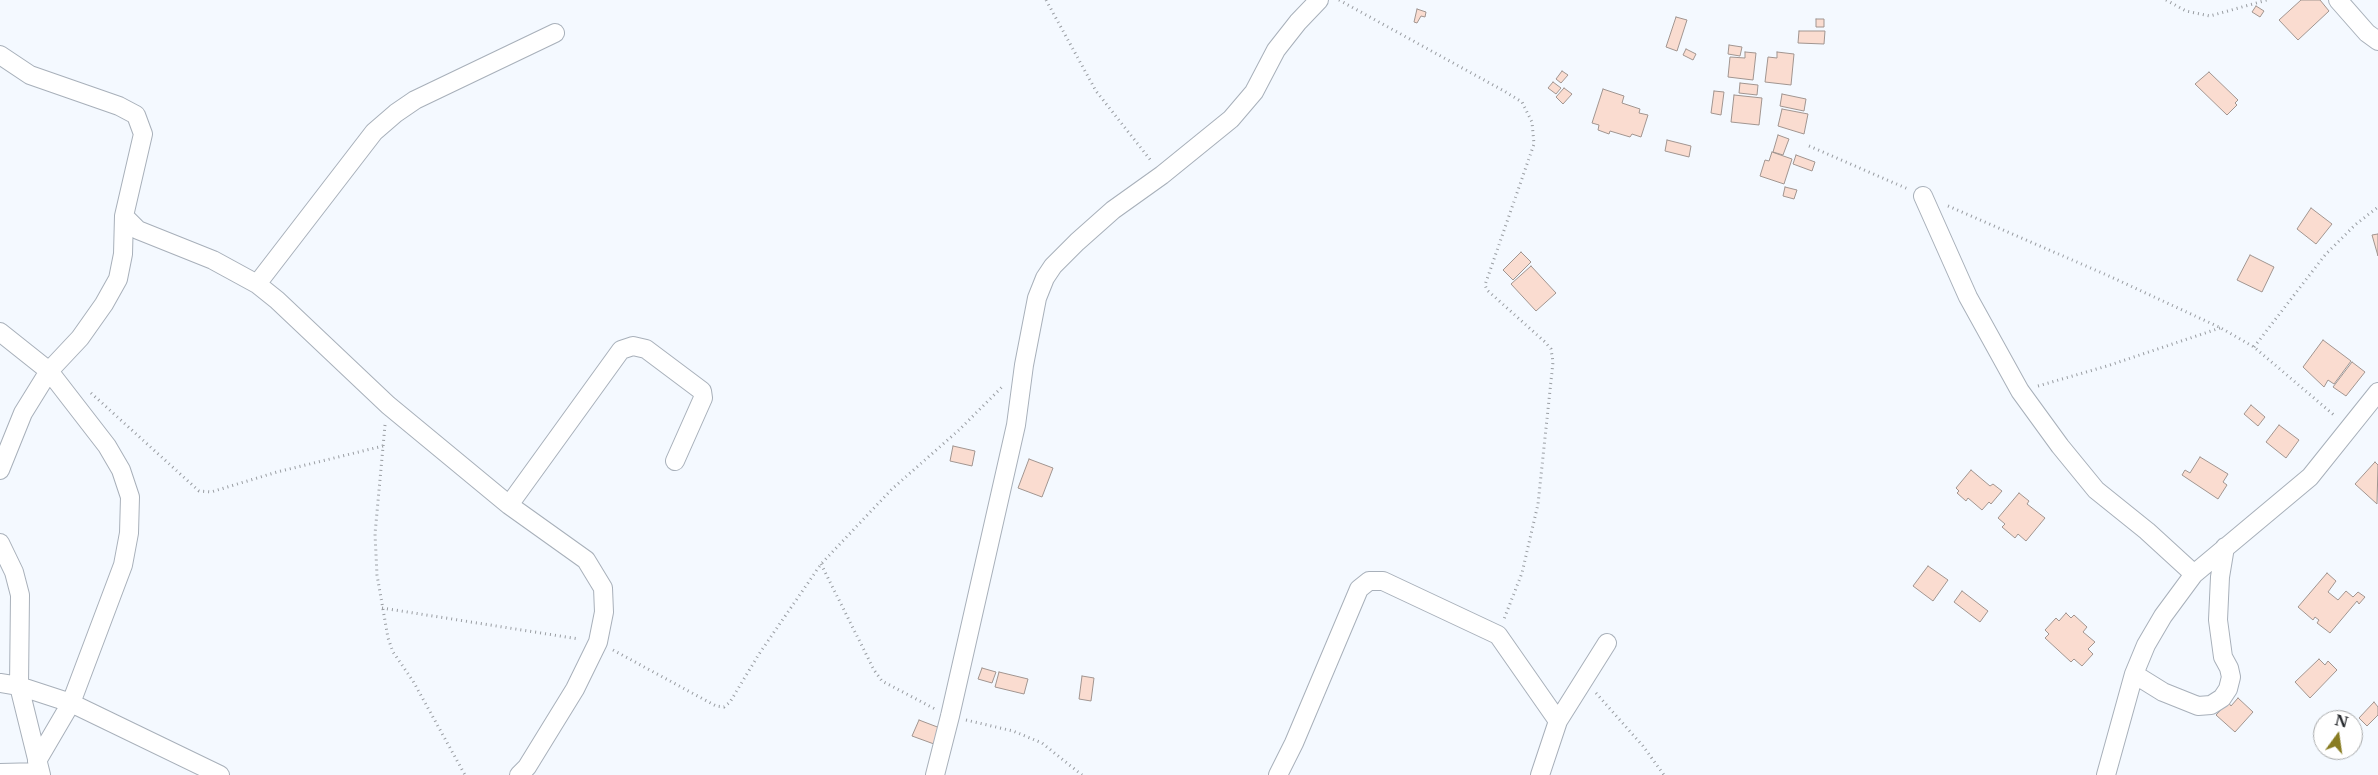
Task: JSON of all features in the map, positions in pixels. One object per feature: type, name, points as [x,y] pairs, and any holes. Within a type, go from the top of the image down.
[{"type":"street","points":[[934,775],[950,716],[1016,425],[1024,365],[1037,298],[1048,272],[1077,242],[1113,210],[1162,175],[1231,119],[1254,92],[1276,50],[1319,0]]},
{"type":"street","points":[[2338,0],[2367,33],[2378,41]]},
{"type":"street","points":[[257,284],[374,132],[415,100],[555,33]]},
{"type":"street","points":[[0,56],[30,75],[119,106],[136,115],[143,134],[124,216],[123,254],[118,279],[104,304],[80,338],[49,371],[23,413],[0,470]]},
{"type":"street","points":[[1923,196],[1968,297],[2020,391],[2060,446],[2096,490],[2147,531],[2194,574]]},
{"type":"street","points":[[124,216],[138,230],[213,260],[257,284],[277,300],[388,405],[509,505],[586,560],[603,588],[604,612],[598,642],[575,689],[527,767],[519,775]]},
{"type":"street","points":[[0,332],[49,371],[107,446],[121,470],[130,497],[129,534],[123,565],[71,703],[40,769]]},
{"type":"street","points":[[509,505],[621,350],[634,346],[646,350],[702,391],[703,398],[675,461]]},
{"type":"street","points":[[2106,775],[2134,674],[2146,645],[2163,616],[2194,574],[2310,477],[2378,392]]},
{"type":"street","points":[[0,543],[14,572],[20,595],[20,686],[40,769]]},
{"type":"street","points":[[2134,674],[2163,692],[2198,706],[2211,705],[2222,698],[2228,688],[2231,677],[2223,657],[2218,620],[2220,577],[2224,547]]},
{"type":"street","points":[[1278,775],[1294,744],[1359,589],[1369,581],[1383,581],[1498,635],[1558,721]]},
{"type":"street","points":[[1540,775],[1558,721],[1607,643]]},
{"type":"street","points":[[0,683],[20,686],[71,703],[220,775]]},
{"type":"street","points":[[0,773],[40,769]]},
{"type":"path","points":[[1046,0],[1096,91],[1162,175]]},
{"type":"path","points":[[1339,0],[1522,102],[1532,122],[1534,144],[1485,285],[1487,290],[1545,342],[1551,350],[1553,362],[1538,504],[1522,573],[1498,635]]},
{"type":"path","points":[[2166,0],[2186,11],[2210,16],[2267,0]]},
{"type":"path","points":[[1809,146],[2109,276],[2221,328],[2254,347],[2348,428]]},
{"type":"path","points":[[2254,347],[2325,254],[2355,225],[2378,207]]},
{"type":"path","points":[[2020,391],[2107,366],[2221,328]]},
{"type":"path","points":[[382,608],[598,642],[716,706],[724,707],[730,702],[759,654],[821,564],[892,489],[959,430],[1024,365]]},
{"type":"path","points":[[85,387],[199,492],[211,492],[277,472],[383,446]]},
{"type":"path","points":[[388,405],[375,534],[376,575],[382,608],[393,652],[413,681],[465,775]]},
{"type":"path","points":[[821,564],[874,670],[882,681],[950,716],[1014,731],[1042,743],[1082,775]]},
{"type":"path","points":[[1584,680],[1643,746],[1664,775]]},
{"type":"building","points":[[2301,0],[2320,0],[2329,11],[2298,40],[2279,20]]},
{"type":"building","points":[[2256,6],[2264,11],[2260,17],[2252,12]]},
{"type":"building","points":[[1417,9],[1426,12],[1425,17],[1421,16],[1417,23],[1414,22]]},
{"type":"building","points":[[1676,17],[1687,20],[1677,51],[1666,47]]},
{"type":"building","points":[[1816,19],[1824,19],[1824,27],[1816,27]]},
{"type":"building","points":[[1799,31],[1825,31],[1824,44],[1798,43]]},
{"type":"building","points":[[1729,45],[1742,47],[1740,56],[1728,54]]},
{"type":"building","points":[[1686,49],[1696,54],[1693,60],[1683,55]]},
{"type":"building","points":[[1745,52],[1756,53],[1753,80],[1728,77],[1730,57],[1745,58]]},
{"type":"building","points":[[1777,52],[1794,54],[1791,85],[1765,82],[1768,57],[1777,58]]},
{"type":"building","points":[[1562,71],[1568,75],[1561,83],[1556,79]]},
{"type":"building","points":[[2209,72],[2238,100],[2235,103],[2237,105],[2227,115],[2195,84]]},
{"type":"building","points":[[1553,82],[1561,88],[1556,94],[1548,88]]},
{"type":"building","points":[[1740,83],[1758,85],[1757,95],[1739,93]]},
{"type":"building","points":[[1564,88],[1572,94],[1563,104],[1556,97]]},
{"type":"building","points":[[1603,89],[1624,96],[1622,103],[1640,109],[1639,113],[1648,115],[1641,137],[1632,134],[1630,137],[1610,131],[1609,134],[1598,130],[1599,125],[1592,123]]},
{"type":"building","points":[[1714,91],[1724,92],[1721,115],[1711,113]]},
{"type":"building","points":[[1782,94],[1806,99],[1804,111],[1780,106]]},
{"type":"building","points":[[1734,95],[1762,98],[1759,125],[1731,122]]},
{"type":"building","points":[[1782,109],[1808,114],[1804,134],[1778,126]]},
{"type":"building","points":[[1778,135],[1789,139],[1783,155],[1773,152]]},
{"type":"building","points":[[1667,140],[1691,146],[1689,157],[1665,151]]},
{"type":"building","points":[[1772,152],[1792,159],[1784,184],[1760,176],[1765,160],[1769,161]]},
{"type":"building","points":[[1796,155],[1815,162],[1812,171],[1793,164]]},
{"type":"building","points":[[1785,187],[1797,190],[1794,199],[1783,196]]},
{"type":"building","points":[[2311,208],[2332,224],[2316,244],[2297,229]]},
{"type":"building","points":[[2378,234],[2378,256],[2372,235]]},
{"type":"building","points":[[1521,252],[1531,262],[1513,280],[1503,270]]},
{"type":"building","points":[[2250,255],[2274,267],[2262,292],[2237,280]]},
{"type":"building","points":[[1531,266],[1556,293],[1536,311],[1511,284]]},
{"type":"building","points":[[2323,340],[2351,361],[2334,384],[2328,380],[2324,387],[2303,367]]},
{"type":"building","points":[[2352,362],[2365,372],[2346,396],[2333,387]]},
{"type":"building","points":[[2251,405],[2265,417],[2258,426],[2244,414]]},
{"type":"building","points":[[2279,425],[2299,440],[2286,458],[2266,442]]},
{"type":"building","points":[[953,446],[975,451],[972,466],[950,461]]},
{"type":"building","points":[[2200,457],[2228,474],[2223,482],[2227,485],[2218,499],[2182,475],[2185,470],[2190,473]]},
{"type":"building","points":[[1029,459],[1053,468],[1042,497],[1018,488]]},
{"type":"building","points":[[2375,462],[2378,465],[2377,504],[2355,484]]},
{"type":"building","points":[[1971,470],[1990,486],[1993,484],[2002,491],[1991,504],[1989,502],[1982,510],[1968,498],[1966,501],[1957,493],[1959,491],[1956,488]]},
{"type":"building","points":[[2019,493],[2029,501],[2027,504],[2045,518],[2026,541],[2018,534],[2015,538],[2002,527],[2005,524],[1998,518]]},
{"type":"building","points":[[1928,566],[1948,580],[1933,601],[1913,586]]},
{"type":"building","points":[[2327,573],[2336,581],[2328,592],[2338,600],[2346,591],[2353,597],[2358,592],[2365,597],[2359,604],[2357,601],[2330,633],[2317,623],[2319,620],[2315,617],[2313,620],[2298,607]]},
{"type":"building","points":[[1962,591],[1988,611],[1980,622],[1954,602]]},
{"type":"building","points":[[2066,613],[2071,618],[2074,615],[2087,627],[2083,632],[2095,642],[2088,649],[2093,654],[2082,666],[2074,659],[2071,662],[2045,638],[2049,634],[2045,630],[2056,618],[2059,621]]},
{"type":"building","points":[[2319,659],[2325,665],[2328,661],[2337,670],[2310,698],[2295,682]]},
{"type":"building","points":[[982,668],[996,672],[992,683],[978,679]]},
{"type":"building","points":[[999,672],[1028,679],[1024,694],[995,687]]},
{"type":"building","points":[[1082,676],[1094,678],[1091,701],[1079,699]]},
{"type":"building","points":[[2238,698],[2253,712],[2235,732],[2216,715],[2228,702],[2231,706]]},
{"type":"building","points":[[2374,702],[2378,707],[2378,715],[2367,726],[2363,722],[2363,714]]},
{"type":"building","points":[[919,720],[940,728],[934,744],[912,736]]}]
